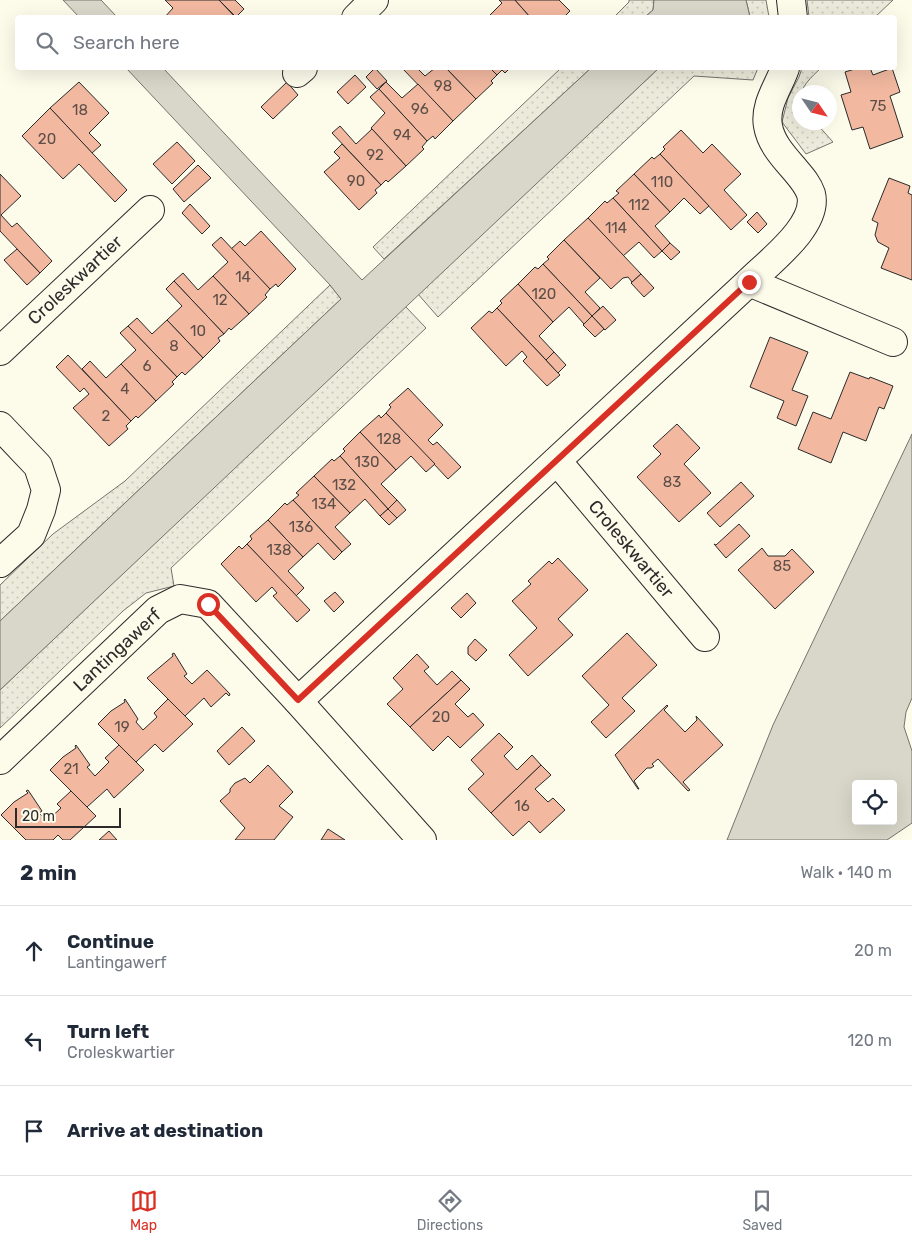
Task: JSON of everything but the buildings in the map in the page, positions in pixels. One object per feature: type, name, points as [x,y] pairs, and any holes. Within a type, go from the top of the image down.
[{"type":"street","points":[[359,15],[374,0]]},
{"type":"street","points":[[791,0],[793,15]]},
{"type":"street","points":[[298,700],[557,461],[798,234],[806,223],[812,206],[810,193],[803,179],[774,142],[767,125],[769,108],[784,70]]},
{"type":"street","name":"Croleskwartier","points":[[0,351],[150,210]]},
{"type":"street","points":[[749,282],[893,342]]},
{"type":"street","points":[[0,426],[38,466],[46,490],[41,510],[31,535],[0,563]]},
{"type":"street","name":"Croleskwartier","points":[[557,461],[705,637]]},
{"type":"street","name":"Lantingawerf","points":[[0,760],[158,610],[180,599],[208,604],[298,700],[422,840]]},
{"type":"shaded area","points":[[63,0],[101,0],[115,15],[77,15]]},
{"type":"shaded area","points":[[629,0],[654,0],[653,10],[647,15],[616,15]]},
{"type":"shaded area","points":[[654,0],[746,0],[750,15],[647,15],[653,10]]},
{"type":"shaded area","points":[[746,0],[766,0],[769,15],[750,15]]},
{"type":"shaded area","points":[[807,0],[893,0],[877,15],[809,15]]},
{"type":"shaded area","points":[[128,70],[165,70],[362,280],[589,70],[657,70],[0,690],[0,621],[341,299]]},
{"type":"shaded area","points":[[559,70],[589,70],[384,259],[373,247]]},
{"type":"shaded area","points":[[657,70],[757,70],[753,80],[694,76],[438,317],[418,294]]},
{"type":"shaded area","points":[[801,70],[819,70],[805,85],[795,85]]},
{"type":"shaded area","points":[[792,90],[792,130],[822,130],[833,142],[806,154],[782,122],[788,98]]},
{"type":"shaded area","points":[[330,285],[341,299],[0,621],[0,585],[53,534],[125,481]]},
{"type":"shaded area","points":[[405,306],[426,328],[171,568],[174,586],[146,593],[123,611],[0,728],[0,690]]},
{"type":"shaded area","points":[[912,434],[912,698],[906,712],[904,727],[912,751],[912,823],[887,840],[727,840],[773,725]]},
{"type":"route","points":[[208,604],[298,700],[749,282]]}]
